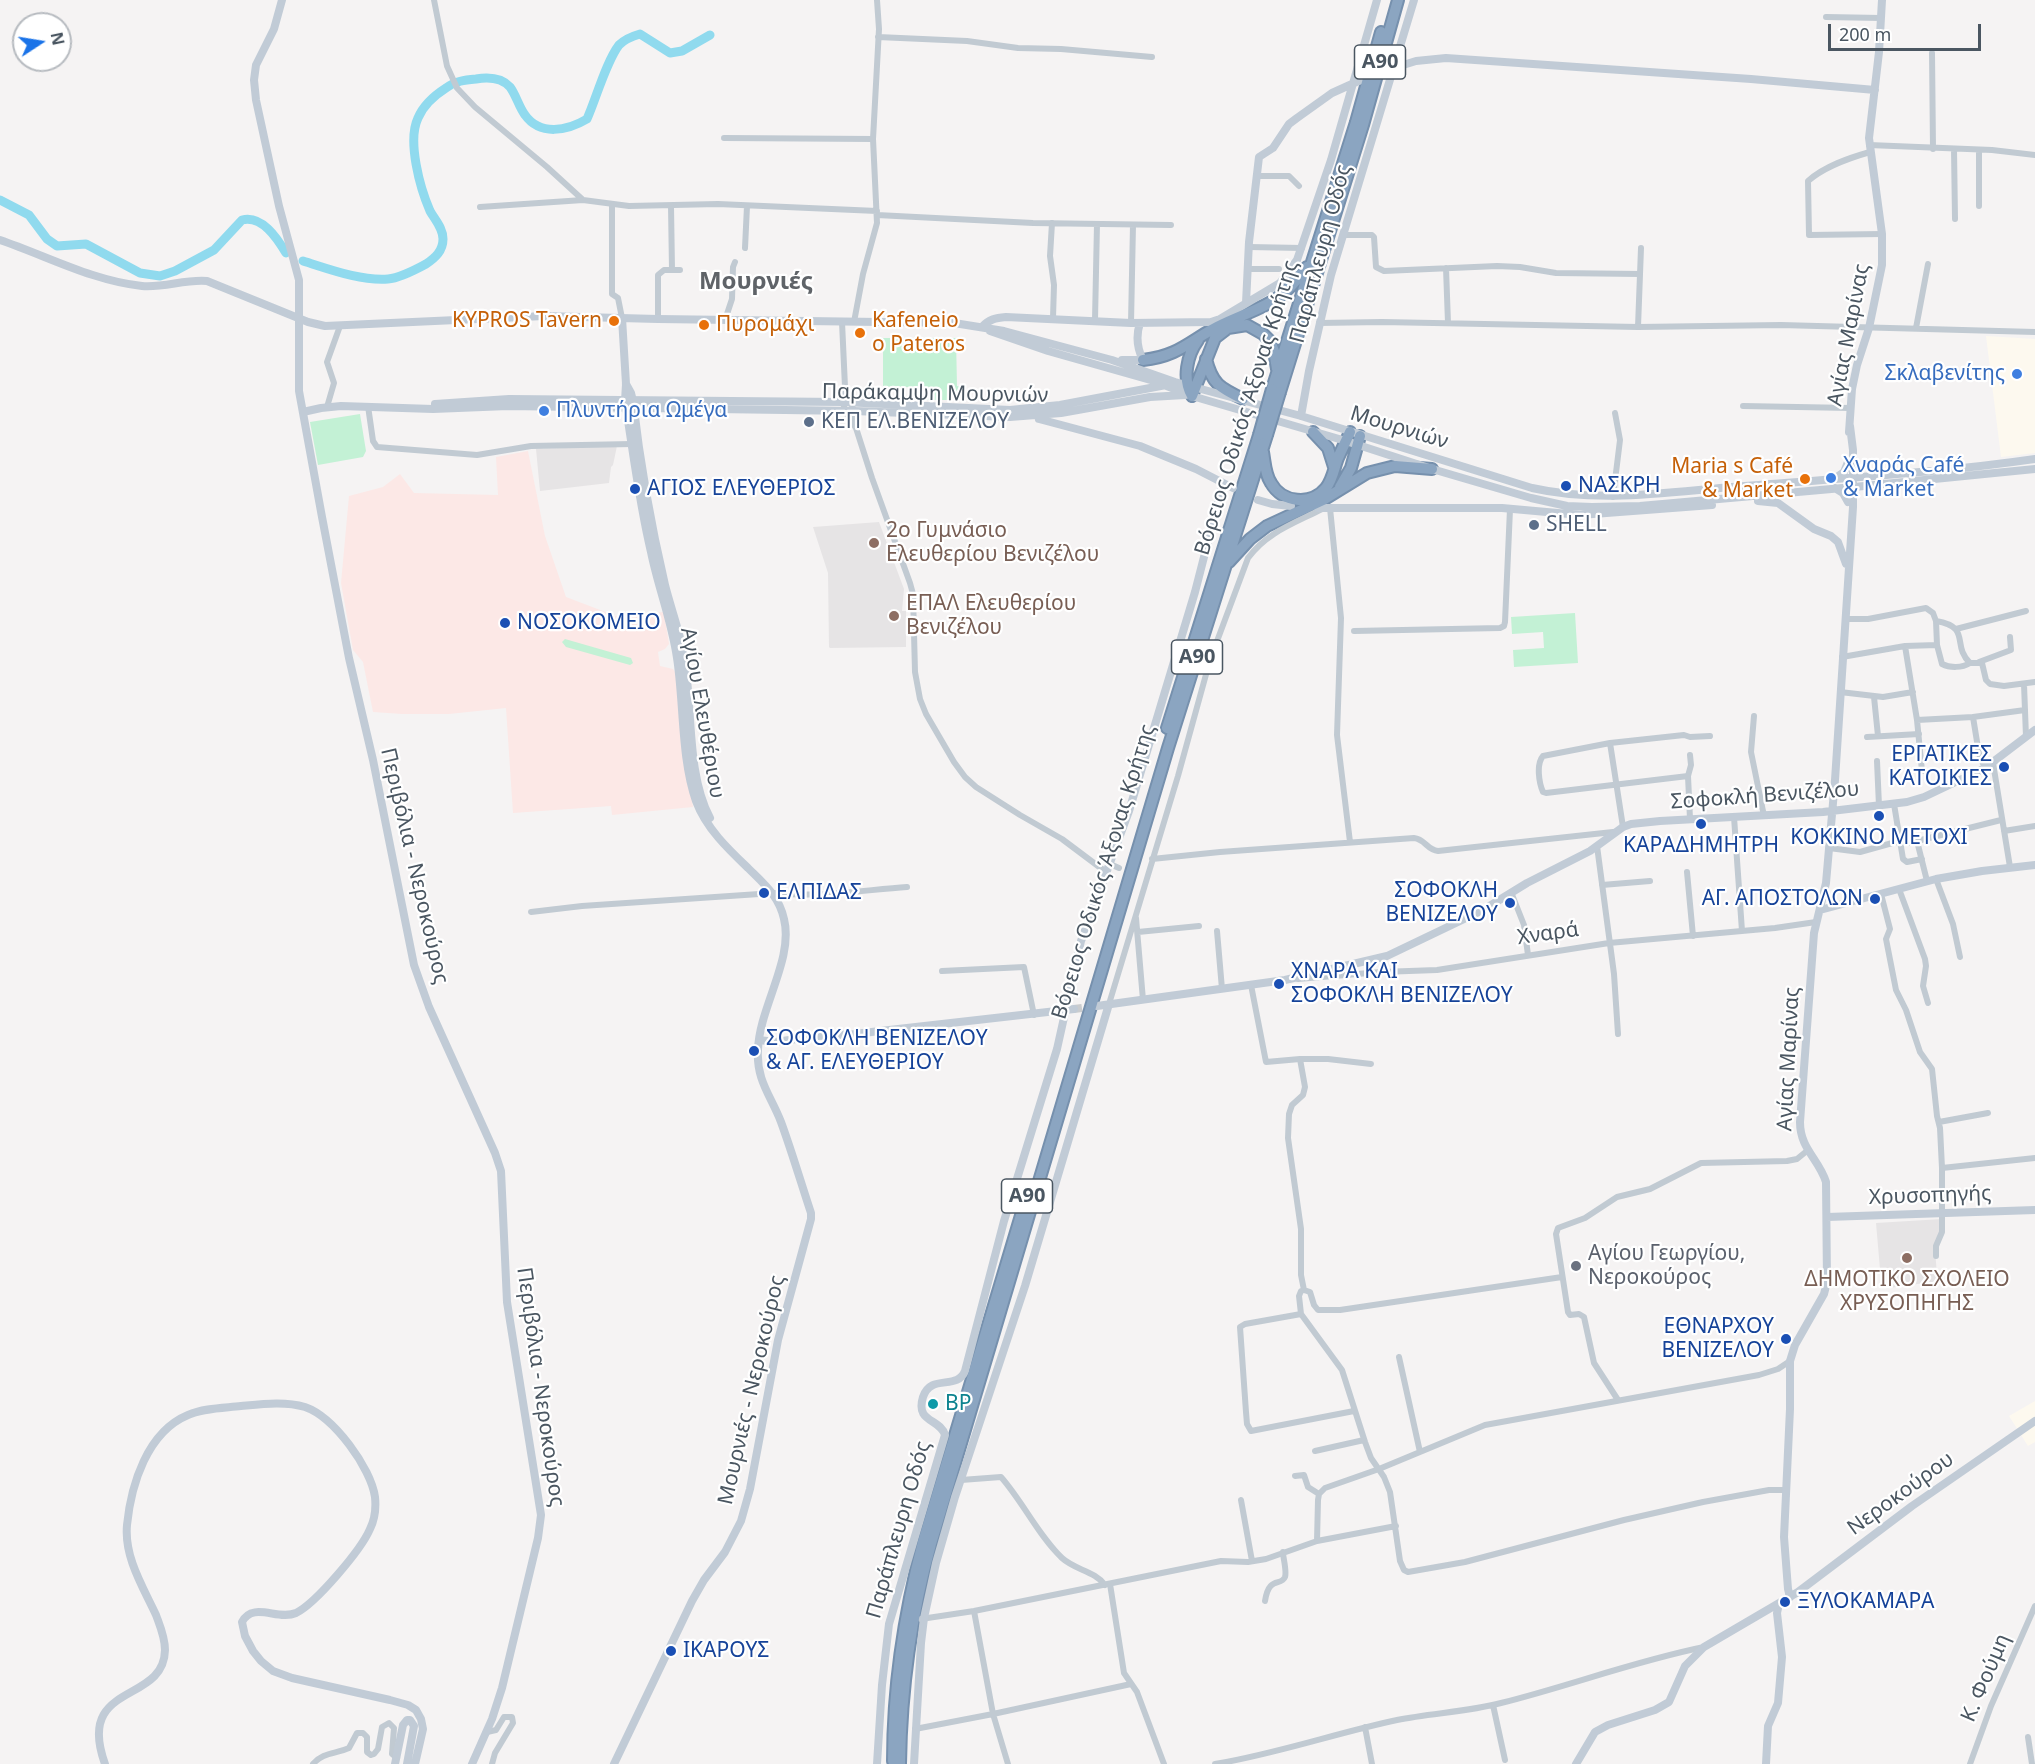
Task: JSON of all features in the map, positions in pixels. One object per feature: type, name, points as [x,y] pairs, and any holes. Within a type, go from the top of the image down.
[{"type":"highway","name":"Βόρειος Οδικός Άξονας Κρήτης","points":[[1276,390],[1278,372],[1356,122],[1390,0]]},
{"type":"highway","name":"Βόρειος Οδικός Άξονας Κρήτης","points":[[893,1764],[897,1674],[905,1618],[921,1551],[1178,692],[1363,125],[1398,0]]},
{"type":"highway","points":[[1143,360],[1172,354],[1223,324],[1257,311],[1277,300],[1294,284],[1313,260]]},
{"type":"highway","points":[[1191,390],[1215,338],[1222,331],[1235,327],[1247,325],[1257,329],[1269,341],[1274,351],[1278,372]]},
{"type":"highway","points":[[1191,390],[1187,370],[1192,350],[1200,338]]},
{"type":"highway","points":[[1206,358],[1210,374],[1217,385],[1243,399]]},
{"type":"highway","points":[[1171,383],[1187,370]]},
{"type":"highway","points":[[1312,432],[1328,448],[1335,470]]},
{"type":"highway","name":"Βόρειος Οδικός Άξονας Κρήτης","points":[[900,1764],[905,1674],[913,1618],[924,1569],[1168,748],[1263,447],[1263,435]]},
{"type":"highway","points":[[1263,447],[1267,476],[1275,489],[1287,498],[1304,500],[1317,496],[1326,487],[1353,439]]},
{"type":"highway","points":[[1334,493],[1348,474],[1353,439]]},
{"type":"highway","points":[[1225,567],[1250,539],[1267,526],[1323,500],[1368,473],[1386,467],[1432,469]]},
{"type":"highway","points":[[963,1385],[973,1377]]},
{"type":"highway","points":[[950,1428],[954,1440]]},
{"type":"main road","name":"Περιβόλια - Νεροκούρος","points":[[282,0],[274,29],[256,65],[254,80],[256,100],[279,206],[297,267],[300,293],[299,384],[303,412],[349,658],[373,760],[414,965],[429,1007],[501,1171],[507,1302],[541,1515],[538,1538],[504,1679],[487,1732],[472,1764]]},
{"type":"main road","name":"Παράπλευρη Οδός","points":[[982,327],[986,322],[1006,317],[1135,323],[1211,322],[1220,320],[1280,284],[1291,270],[1302,248],[1331,160],[1377,0]]},
{"type":"main road","name":"Παράπλευρη Οδός","points":[[1301,416],[1319,323],[1388,70],[1414,0]]},
{"type":"main road","name":"Αγίας Μαρίνας","points":[[1790,1597],[1784,1538],[1790,1361],[1826,1288],[1826,1182],[1801,1136],[1800,1122],[1814,933],[1826,883],[1832,810],[1851,502],[1852,389],[1881,275],[1882,234],[1870,149],[1882,0]]},
{"type":"main road","points":[[1388,70],[1416,61],[1446,58],[1875,90]]},
{"type":"main road","points":[[1246,303],[1256,176],[1261,154],[1275,146],[1289,124],[1332,93],[1363,79]]},
{"type":"main road","points":[[0,240],[91,274],[139,286],[207,280],[317,325],[340,326],[522,316],[954,323],[982,327]]},
{"type":"main road","points":[[622,318],[629,399],[645,405],[635,421]]},
{"type":"main road","points":[[1112,360],[1143,360],[1135,323]]},
{"type":"main road","name":"Μουρνιών","points":[[982,327],[1004,330],[1112,360],[1191,390],[1243,399],[1301,416],[1353,439],[1532,488],[1569,495],[1613,497],[1833,484]]},
{"type":"main road","name":"Μουρνιών","points":[[982,327],[1003,337],[1048,351],[1171,383]]},
{"type":"main road","name":"Παράκαμψη Μουρνιών","points":[[848,406],[1031,417],[1171,383]]},
{"type":"main road","points":[[1191,390],[1312,432],[1353,439],[1432,469],[1505,491],[1567,506],[1613,507],[1869,481],[2035,459]]},
{"type":"main road","name":"Παράκαμψη Μουρνιών","points":[[303,412],[327,407],[425,407],[433,409],[629,399],[645,405],[1061,409],[1191,390]]},
{"type":"main road","name":"Αγίου Ελευθέριου","points":[[629,399],[635,421],[651,524],[684,654],[699,786],[706,809],[727,846]]},
{"type":"main road","name":"Αγίου Ελευθέριου","points":[[629,399],[632,444],[644,525],[677,658],[692,787],[700,812],[712,830],[774,893],[782,911],[786,939],[759,1040]]},
{"type":"main road","points":[[1061,409],[1063,425]]},
{"type":"main road","points":[[1031,417],[1150,450],[1233,488]]},
{"type":"main road","points":[[1833,484],[1850,461],[1869,481]]},
{"type":"main road","points":[[1833,484],[1851,502],[1869,481],[2035,469]]},
{"type":"main road","name":"Παράπλευρη Οδός","points":[[877,1764],[882,1685],[903,1571],[945,1442],[944,1430],[924,1415],[921,1409],[923,1395],[931,1385],[956,1381],[963,1376],[965,1371],[1004,1221],[1071,1010],[1081,941],[1112,868],[1188,615],[1223,483]]},
{"type":"main road","points":[[1505,491],[1508,508]]},
{"type":"main road","points":[[1258,500],[1291,506]]},
{"type":"main road","points":[[1324,508],[1508,508],[1580,515],[1771,501],[1784,506],[1814,529],[1834,538],[1838,542],[1846,564]]},
{"type":"main road","name":"Αγίας Μαρίνας","points":[[1847,581],[1846,564],[1851,502]]},
{"type":"main road","name":"Σοφοκλή Βενιζέλου","points":[[1498,901],[1597,846],[1623,826],[1879,806],[1917,800],[1989,766],[2035,730]]},
{"type":"main road","points":[[1820,910],[1932,880],[2035,865]]},
{"type":"main road","name":"Χναρά","points":[[1097,1006],[1285,980],[1373,960],[1400,951],[1498,901]]},
{"type":"main road","points":[[914,1764],[922,1619],[936,1563],[1024,1286],[1109,1004]]},
{"type":"main road","points":[[759,1040],[775,1042],[1071,1010]]},
{"type":"main road","name":"Μουρνιές - Νεροκούρος","points":[[614,1764],[697,1590],[724,1552],[741,1521],[750,1489],[778,1340],[809,1227],[811,1213],[780,1122],[760,1078],[759,1040]]},
{"type":"main road","name":"Χρυσοπηγής","points":[[1827,1217],[2035,1210]]},
{"type":"main road","points":[[105,1764],[99,1744],[100,1718],[115,1701],[150,1680],[164,1658],[165,1648],[161,1627],[131,1559],[126,1540],[133,1492],[146,1457],[162,1434],[187,1415],[208,1410],[271,1404],[304,1407],[333,1426],[369,1478],[375,1498],[375,1507],[373,1523],[364,1540],[317,1597],[292,1614],[258,1611],[251,1613],[242,1622],[244,1636],[261,1661],[280,1674],[390,1700],[416,1710],[422,1719],[423,1730],[415,1764]]},
{"type":"main road","name":"Νεροκούρου","points":[[1576,1764],[1595,1732],[1608,1725],[1655,1710],[1669,1702],[1685,1666],[1704,1647],[1790,1597],[1912,1506],[2035,1421]]},
{"type":"main road","points":[[1766,1764],[1768,1726],[1779,1703],[1782,1657],[1777,1613],[1779,1604]]},
{"type":"main road","points":[[396,1761],[403,1725],[410,1720],[414,1726],[406,1764]]},
{"type":"street","points":[[434,0],[447,66],[457,88],[483,114],[583,200]]},
{"type":"street","points":[[854,322],[863,274],[877,223],[873,139],[878,37],[877,0]]},
{"type":"street","points":[[1826,17],[1881,18]]},
{"type":"street","points":[[878,37],[967,41],[1018,48],[1061,49],[1152,57]]},
{"type":"street","points":[[1932,53],[1933,148]]},
{"type":"street","points":[[724,138],[873,139]]},
{"type":"street","points":[[1882,234],[1809,235],[1808,182],[1827,168],[1870,149],[1933,148],[2035,155]]},
{"type":"street","points":[[1954,149],[1955,219]]},
{"type":"street","points":[[1979,150],[1979,206]]},
{"type":"street","points":[[1256,176],[1289,176],[1299,186]]},
{"type":"street","points":[[480,207],[583,200],[612,205],[708,204],[1053,224],[1171,225]]},
{"type":"street","points":[[612,205],[612,294],[618,298],[622,318]]},
{"type":"street","points":[[671,206],[672,270]]},
{"type":"street","points":[[746,248],[747,206]]},
{"type":"street","points":[[1053,224],[1050,256],[1054,285],[1053,318]]},
{"type":"street","points":[[1095,320],[1097,224]]},
{"type":"street","points":[[1133,225],[1135,323]]},
{"type":"street","points":[[1343,235],[1372,235],[1375,263],[1379,269],[1392,271],[1508,266],[1556,273],[1640,274]]},
{"type":"street","points":[[1249,247],[1302,248]]},
{"type":"street","points":[[1638,327],[1641,248]]},
{"type":"street","points":[[725,320],[732,299],[735,262]]},
{"type":"street","points":[[1916,328],[1928,264]]},
{"type":"street","points":[[1248,268],[1279,269]]},
{"type":"street","points":[[1446,268],[1448,323]]},
{"type":"street","points":[[658,319],[658,275],[664,270],[680,270]]},
{"type":"street","points":[[842,322],[848,406],[913,594],[917,685],[926,714],[954,762],[971,782],[1020,815],[1112,868]]},
{"type":"street","points":[[1319,323],[1638,327],[1781,325],[2035,332]]},
{"type":"street","points":[[327,407],[334,383],[327,362],[340,326]]},
{"type":"street","points":[[368,406],[373,441],[377,447],[477,455],[531,447],[632,444]]},
{"type":"street","points":[[1743,406],[1851,408]]},
{"type":"street","points":[[1613,497],[1620,440],[1615,413]]},
{"type":"street","points":[[1109,1004],[1210,660],[1248,558],[1259,544],[1278,531],[1324,508],[1341,618],[1337,735],[1350,842]]},
{"type":"street","points":[[1354,631],[1500,628],[1504,626],[1508,508]]},
{"type":"street","points":[[1845,619],[1868,619],[1922,608],[1930,609],[1936,621],[1940,663],[1944,666],[1965,666],[2011,650],[2010,637]]},
{"type":"street","points":[[1956,629],[2026,611]]},
{"type":"street","points":[[1936,621],[1949,623],[1956,629],[1965,658],[1970,663]]},
{"type":"street","points":[[1842,657],[1905,646],[1937,645]]},
{"type":"street","points":[[1905,646],[1923,771]]},
{"type":"street","points":[[1979,662],[1983,664],[1986,680],[1990,684],[2004,686],[2035,682]]},
{"type":"street","points":[[2024,684],[2026,737]]},
{"type":"street","points":[[1840,692],[1874,697],[1913,692]]},
{"type":"street","points":[[1874,697],[1878,736]]},
{"type":"street","points":[[1917,720],[1972,717],[2025,710]]},
{"type":"street","points":[[1754,716],[1751,752],[1764,816]]},
{"type":"street","points":[[1972,717],[1979,754],[1989,766],[2010,867]]},
{"type":"street","points":[[1867,737],[1919,734]]},
{"type":"street","points":[[1688,776],[1546,793],[1540,785],[1539,763],[1543,756],[1610,743],[1684,735],[1710,736]]},
{"type":"street","points":[[1610,743],[1623,826]]},
{"type":"street","points":[[1690,755],[1692,765],[1688,776],[1690,819]]},
{"type":"street","points":[[1877,761],[1879,806]]},
{"type":"street","points":[[1894,804],[1904,861],[1922,859]]},
{"type":"street","points":[[1734,817],[1742,931]]},
{"type":"street","points":[[1829,848],[1860,852],[1900,842],[1909,843],[2001,820]]},
{"type":"street","points":[[2004,831],[2035,826]]},
{"type":"street","points":[[1152,859],[1414,838],[1422,839],[1432,850],[1438,851],[1613,832]]},
{"type":"street","points":[[1917,841],[1922,859],[1953,924],[1960,957]]},
{"type":"street","points":[[1597,846],[1616,991],[1618,1034]]},
{"type":"street","points":[[1139,872],[1148,873]]},
{"type":"street","points":[[1687,872],[1693,936]]},
{"type":"street","points":[[1602,885],[1650,881]]},
{"type":"street","points":[[531,912],[582,906],[774,893],[810,894],[908,887]]},
{"type":"street","points":[[1899,889],[1925,959],[1923,986],[1928,1003]]},
{"type":"street","points":[[1511,892],[1524,925],[1528,955]]},
{"type":"street","points":[[1881,894],[1890,929],[1886,939],[1894,983],[1920,1052],[1932,1069],[1942,1168],[1942,1232],[1936,1246],[1936,1256]]},
{"type":"street","points":[[1135,914],[1143,1000]]},
{"type":"street","name":"Χναρά","points":[[1285,980],[1437,970],[1609,943],[1816,922]]},
{"type":"street","points":[[1138,932],[1199,926]]},
{"type":"street","points":[[1217,931],[1222,989]]},
{"type":"street","points":[[942,971],[1024,967],[1034,1015]]},
{"type":"street","points":[[1251,985],[1266,1062],[1328,1059],[1371,1064]]},
{"type":"street","points":[[1300,1059],[1305,1087],[1303,1095],[1292,1105],[1289,1114],[1288,1138],[1301,1229],[1301,1275],[1304,1290]]},
{"type":"street","points":[[1939,1124],[1988,1113]]},
{"type":"street","points":[[1618,1400],[1593,1363],[1584,1317],[1579,1314],[1570,1315],[1568,1312],[1556,1234],[1561,1226],[1585,1218],[1617,1197],[1656,1187],[1701,1163],[1787,1161],[1797,1159],[1808,1150]]},
{"type":"street","points":[[1942,1168],[2035,1158]]},
{"type":"street","points":[[1304,1290],[1310,1292],[1318,1310],[1340,1310],[1562,1277]]},
{"type":"street","points":[[1304,1290],[1299,1296],[1301,1314],[1342,1370],[1364,1440],[1390,1492],[1400,1561],[1404,1570],[1408,1572],[1484,1558],[1624,1520],[1703,1502],[1769,1490],[1787,1490]]},
{"type":"street","points":[[1301,1314],[1245,1324],[1240,1327],[1248,1428],[1254,1432],[1354,1411]]},
{"type":"street","points":[[1399,1357],[1420,1452]]},
{"type":"street","points":[[1317,1541],[1319,1494],[1329,1485],[1379,1469],[1485,1425],[1759,1375],[1779,1369],[1790,1361]]},
{"type":"street","points":[[1315,1451],[1364,1440]]},
{"type":"street","points":[[1295,1476],[1304,1475],[1308,1487],[1319,1494]]},
{"type":"street","points":[[961,1480],[1001,1477],[1048,1543],[1064,1560],[1107,1585],[1124,1673],[1137,1692],[1164,1764]]},
{"type":"street","points":[[1240,1500],[1252,1561]]},
{"type":"street","points":[[922,1619],[974,1611],[1221,1562],[1252,1561],[1317,1541],[1396,1526]]},
{"type":"street","points":[[1265,1601],[1268,1587],[1285,1576],[1283,1552]]},
{"type":"street","name":"Κ. Φούμη","points":[[1970,1764],[1990,1706],[2035,1606]]},
{"type":"street","points":[[974,1611],[993,1714],[1008,1764]]},
{"type":"street","points":[[1215,1764],[1407,1718],[1493,1705],[1651,1659],[1704,1647]]},
{"type":"street","points":[[915,1729],[1131,1684]]},
{"type":"street","points":[[1493,1705],[1505,1760]]},
{"type":"street","points":[[487,1732],[496,1730],[504,1717],[512,1717],[513,1723],[495,1753],[492,1764]]},
{"type":"street","points":[[313,1764],[318,1758],[327,1754],[349,1748],[357,1733],[360,1732],[367,1737],[367,1752],[374,1755],[378,1749],[382,1727],[388,1723],[394,1728],[392,1754],[396,1761]]},
{"type":"street","points":[[1365,1727],[1372,1764]]},
{"type":"street","points":[[2028,1737],[2032,1764]]},
{"type":"shaded area","points":[[1986,336],[2035,339],[2035,453],[2001,457]]},
{"type":"shaded area","points":[[617,446],[609,483],[540,491],[536,449]]},
{"type":"shaded area","points":[[528,451],[545,536],[566,597],[616,616],[664,612],[669,644],[658,652],[660,666],[673,669],[677,675],[693,807],[612,815],[611,806],[513,813],[506,708],[449,714],[373,712],[363,662],[353,650],[341,583],[349,496],[383,487],[400,474],[414,493],[498,495],[496,457]]},
{"type":"shaded area","points":[[879,522],[904,589],[902,611],[906,611],[906,647],[830,648],[828,573],[813,527]]},
{"type":"shaded area","name":"ΔΗΜΟΤΙΚΟ ΣΧΟΛΕΙΟ ΧΡΥΣΟΠΗΓΗΣ","points":[[1942,1219],[1941,1236],[1935,1249],[1939,1281],[1889,1288],[1885,1268],[1880,1269],[1876,1223]]},
{"type":"shaded area","points":[[2035,1401],[2035,1442],[2028,1446],[2009,1416]]},
{"type":"green space","points":[[883,338],[956,338],[957,386],[962,387],[962,400],[924,400],[924,387],[883,387]]},
{"type":"green space","points":[[360,414],[366,451],[363,457],[318,465],[310,422]]},
{"type":"green space","points":[[1575,613],[1578,663],[1514,667],[1513,650],[1544,648],[1543,632],[1512,634],[1511,617]]},
{"type":"green space","points":[[565,639],[631,658],[633,663],[630,665],[566,647],[562,642]]},
{"type":"waterway","points":[[303,261],[356,276],[388,279],[417,269],[438,254],[442,247],[443,235],[422,190],[416,164],[414,139],[415,128],[423,109],[449,86],[468,80],[494,78],[510,87],[531,122],[546,129],[563,129],[587,119],[614,52],[623,41],[640,34],[670,53],[682,51],[710,35]]},
{"type":"waterway","points":[[0,200],[29,215],[47,239],[57,246],[86,244],[140,273],[160,276],[175,271],[214,250],[242,220],[249,219],[268,229],[286,253]]},
{"type":"tunnel","points":[[1074,1009],[1096,1006]]},
{"type":"place","name":"KYPROS Tavern","points":[[614,321]]},
{"type":"place","name":"Πυρομάχι","points":[[704,325]]},
{"type":"place","name":"Kafeneio o Pateros","points":[[860,333]]},
{"type":"place","name":"Σκλαβενίτης","points":[[2017,374]]},
{"type":"place","name":"Πλυντήρια Ωμέγα","points":[[544,411]]},
{"type":"place","name":"ΚΕΠ ΕΛ.ΒΕΝΙΖΕΛΟΥ","points":[[809,422]]},
{"type":"place","name":"Χναράς Café & Market","points":[[1831,478]]},
{"type":"place","name":"Maria s Café & Market","points":[[1805,479]]},
{"type":"place","name":"ΝΑΣΚΡΗ","points":[[1566,486]]},
{"type":"place","name":"ΑΓΙΟΣ ΕΛΕΥΘΕΡΙΟΣ","points":[[635,489]]},
{"type":"place","name":"SHELL","points":[[1534,525]]},
{"type":"place","name":"2ο Γυμνάσιο Ελευθερίου Βενιζέλου","points":[[874,543]]},
{"type":"place","name":"ΕΠΑΛ Ελευθερίου Βενιζέλου","points":[[894,616]]},
{"type":"place","name":"ΝΟΣΟΚΟΜΕΙΟ","points":[[505,623]]},
{"type":"place","name":"ΕΡΓΑΤΙΚΕΣ ΚΑΤΟΙΚΙΕΣ","points":[[2004,767]]},
{"type":"place","name":"ΚΟΚΚΙΝΟ ΜΕΤΟΧΙ","points":[[1879,816]]},
{"type":"place","name":"ΚΑΡΑΔΗΜΗΤΡΗ","points":[[1701,824]]},
{"type":"place","name":"ΕΛΠΙΔΑΣ","points":[[764,893]]},
{"type":"place","name":"ΑΓ. ΑΠΟΣΤΟΛΩΝ","points":[[1875,899]]},
{"type":"place","name":"ΣΟΦΟΚΛΗ ΒΕΝΙΖΕΛΟΥ","points":[[1510,903]]},
{"type":"place","name":"ΧΝΑΡΑ ΚΑΙ ΣΟΦΟΚΛΗ ΒΕΝΙΖΕΛΟΥ","points":[[1279,984]]},
{"type":"place","name":"ΣΟΦΟΚΛΗ ΒΕΝΙΖΕΛΟΥ & ΑΓ. ΕΛΕΥΘΕΡΙΟΥ","points":[[754,1051]]},
{"type":"place","name":"ΔΗΜΟΤΙΚΟ ΣΧΟΛΕΙΟ ΧΡΥΣΟΠΗΓΗΣ","points":[[1907,1258]]},
{"type":"place","name":"Αγίου Γεωργίου, Νεροκούρος","points":[[1576,1266]]},
{"type":"place","name":"ΕΘΝΑΡΧΟΥ ΒΕΝΙΖΕΛΟΥ","points":[[1786,1339]]},
{"type":"place","name":"BP","points":[[933,1404]]},
{"type":"place","name":"ΞΥΛΟΚΑΜΑΡΑ","points":[[1785,1602]]},
{"type":"place","name":"ΙΚΑΡΟΥΣ","points":[[671,1651]]},
{"type":"district","name":"Μουρνιές","points":[[756,282]]}]
